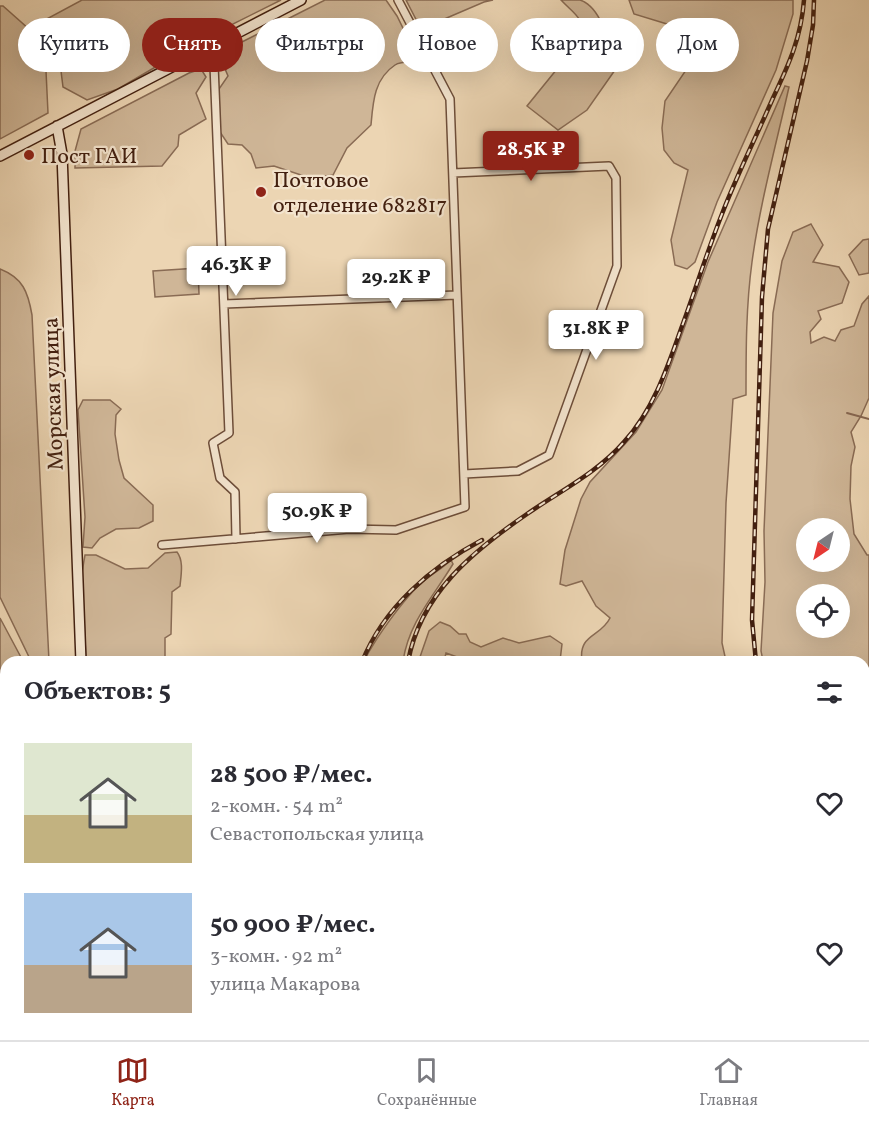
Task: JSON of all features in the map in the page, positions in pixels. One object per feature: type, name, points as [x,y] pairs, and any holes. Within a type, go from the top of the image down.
[{"type":"main road","points":[[243,31],[301,0]]},
{"type":"main road","points":[[0,156],[164,72]]},
{"type":"main road","name":"Морская улица","points":[[57,126],[62,154],[81,656]]},
{"type":"street","points":[[162,545],[349,529],[396,530],[465,507],[450,99],[398,0]]},
{"type":"street","points":[[214,72],[229,433],[213,443],[220,478],[235,492],[236,539]]},
{"type":"street","points":[[453,173],[609,166],[616,178],[617,266],[549,455],[518,471],[464,474]]},
{"type":"street","points":[[224,304],[457,295]]},
{"type":"shaded area","points":[[82,0],[281,0],[243,19],[142,18],[142,72],[147,72],[118,89],[87,100],[63,87],[61,72],[130,72],[130,18],[48,18]]},
{"type":"shaded area","points":[[325,0],[386,0],[398,18],[397,64],[388,71],[379,84],[371,125],[347,148],[333,175],[310,178],[274,166],[256,168],[251,154],[242,145],[228,144],[220,132],[219,89],[228,76],[226,72],[243,72],[243,41],[255,35],[255,72],[385,72],[385,18],[289,18]]},
{"type":"shaded area","points":[[406,0],[493,0],[447,18],[415,18]]},
{"type":"shaded area","points":[[561,0],[580,0],[588,4],[599,18],[578,18]]},
{"type":"shaded area","points":[[629,0],[793,0],[793,14],[776,70],[717,202],[695,262],[687,269],[675,265],[671,240],[688,170],[674,163],[664,150],[662,128],[665,101],[685,72],[739,72],[739,18],[656,18],[656,21],[634,14]]},
{"type":"shaded area","points":[[0,6],[3,6],[18,19],[18,72],[46,72],[48,113],[0,139]]},
{"type":"shaded area","points":[[203,72],[206,77],[196,93],[206,119],[179,135],[178,146],[162,166],[75,168],[75,151],[81,129],[189,73]]},
{"type":"shaded area","points":[[555,72],[614,72],[587,110],[558,130],[527,106]]},
{"type":"shaded area","points":[[785,86],[789,87],[755,240],[747,312],[746,395],[733,399],[726,503],[722,643],[725,656],[582,656],[583,646],[610,618],[596,606],[582,581],[566,586],[560,584],[565,550],[581,499],[590,482],[636,432],[662,390],[708,262]]},
{"type":"shaded area","points":[[811,224],[823,245],[813,262],[839,267],[849,282],[842,303],[818,311],[821,319],[810,332],[811,343],[824,337],[835,341],[841,330],[854,326],[862,304],[869,296],[869,398],[851,432],[855,447],[851,466],[850,499],[854,534],[869,555],[869,656],[762,656],[765,582],[764,531],[773,313],[782,261],[793,232]]},
{"type":"shaded area","points":[[869,239],[869,273],[859,275],[849,255],[863,240]]},
{"type":"shaded area","points":[[198,268],[199,294],[155,297],[153,271]]},
{"type":"shaded area","points":[[0,269],[19,281],[29,299],[32,315],[49,656],[29,656],[0,597]]},
{"type":"shaded area","points":[[83,400],[110,400],[121,409],[116,415],[115,434],[124,478],[153,505],[153,521],[139,528],[116,529],[100,538],[92,548],[83,547],[85,517],[78,410]]},
{"type":"shaded area","points":[[177,552],[181,573],[180,586],[172,592],[171,634],[165,638],[165,656],[86,656],[82,572],[85,555],[96,555],[125,569],[148,568],[165,553]]},
{"type":"shaded area","points":[[451,560],[453,564],[416,622],[404,656],[367,656],[403,603],[421,583]]},
{"type":"shaded area","points":[[0,618],[20,656],[0,656]]},
{"type":"shaded area","points":[[440,622],[450,626],[459,634],[466,634],[470,642],[481,647],[503,638],[519,643],[550,636],[562,644],[561,656],[456,656],[446,653],[445,656],[420,656],[429,631]]},
{"type":"waterway","points":[[847,413],[869,419]]},
{"type":"railway","points":[[410,656],[424,615],[452,576],[487,543],[602,463],[634,430],[651,403],[670,359],[728,199],[789,62],[800,27],[804,0]]},
{"type":"railway","points":[[755,656],[752,620],[762,297],[768,229],[807,61],[813,25],[814,0]]},
{"type":"railway","points":[[365,656],[383,624],[411,590],[445,563],[482,540]]},
{"type":"place","name":"Пост ГАИ","points":[[29,155]]},
{"type":"place","name":"Почтовое отделение 682817","points":[[261,192]]}]
